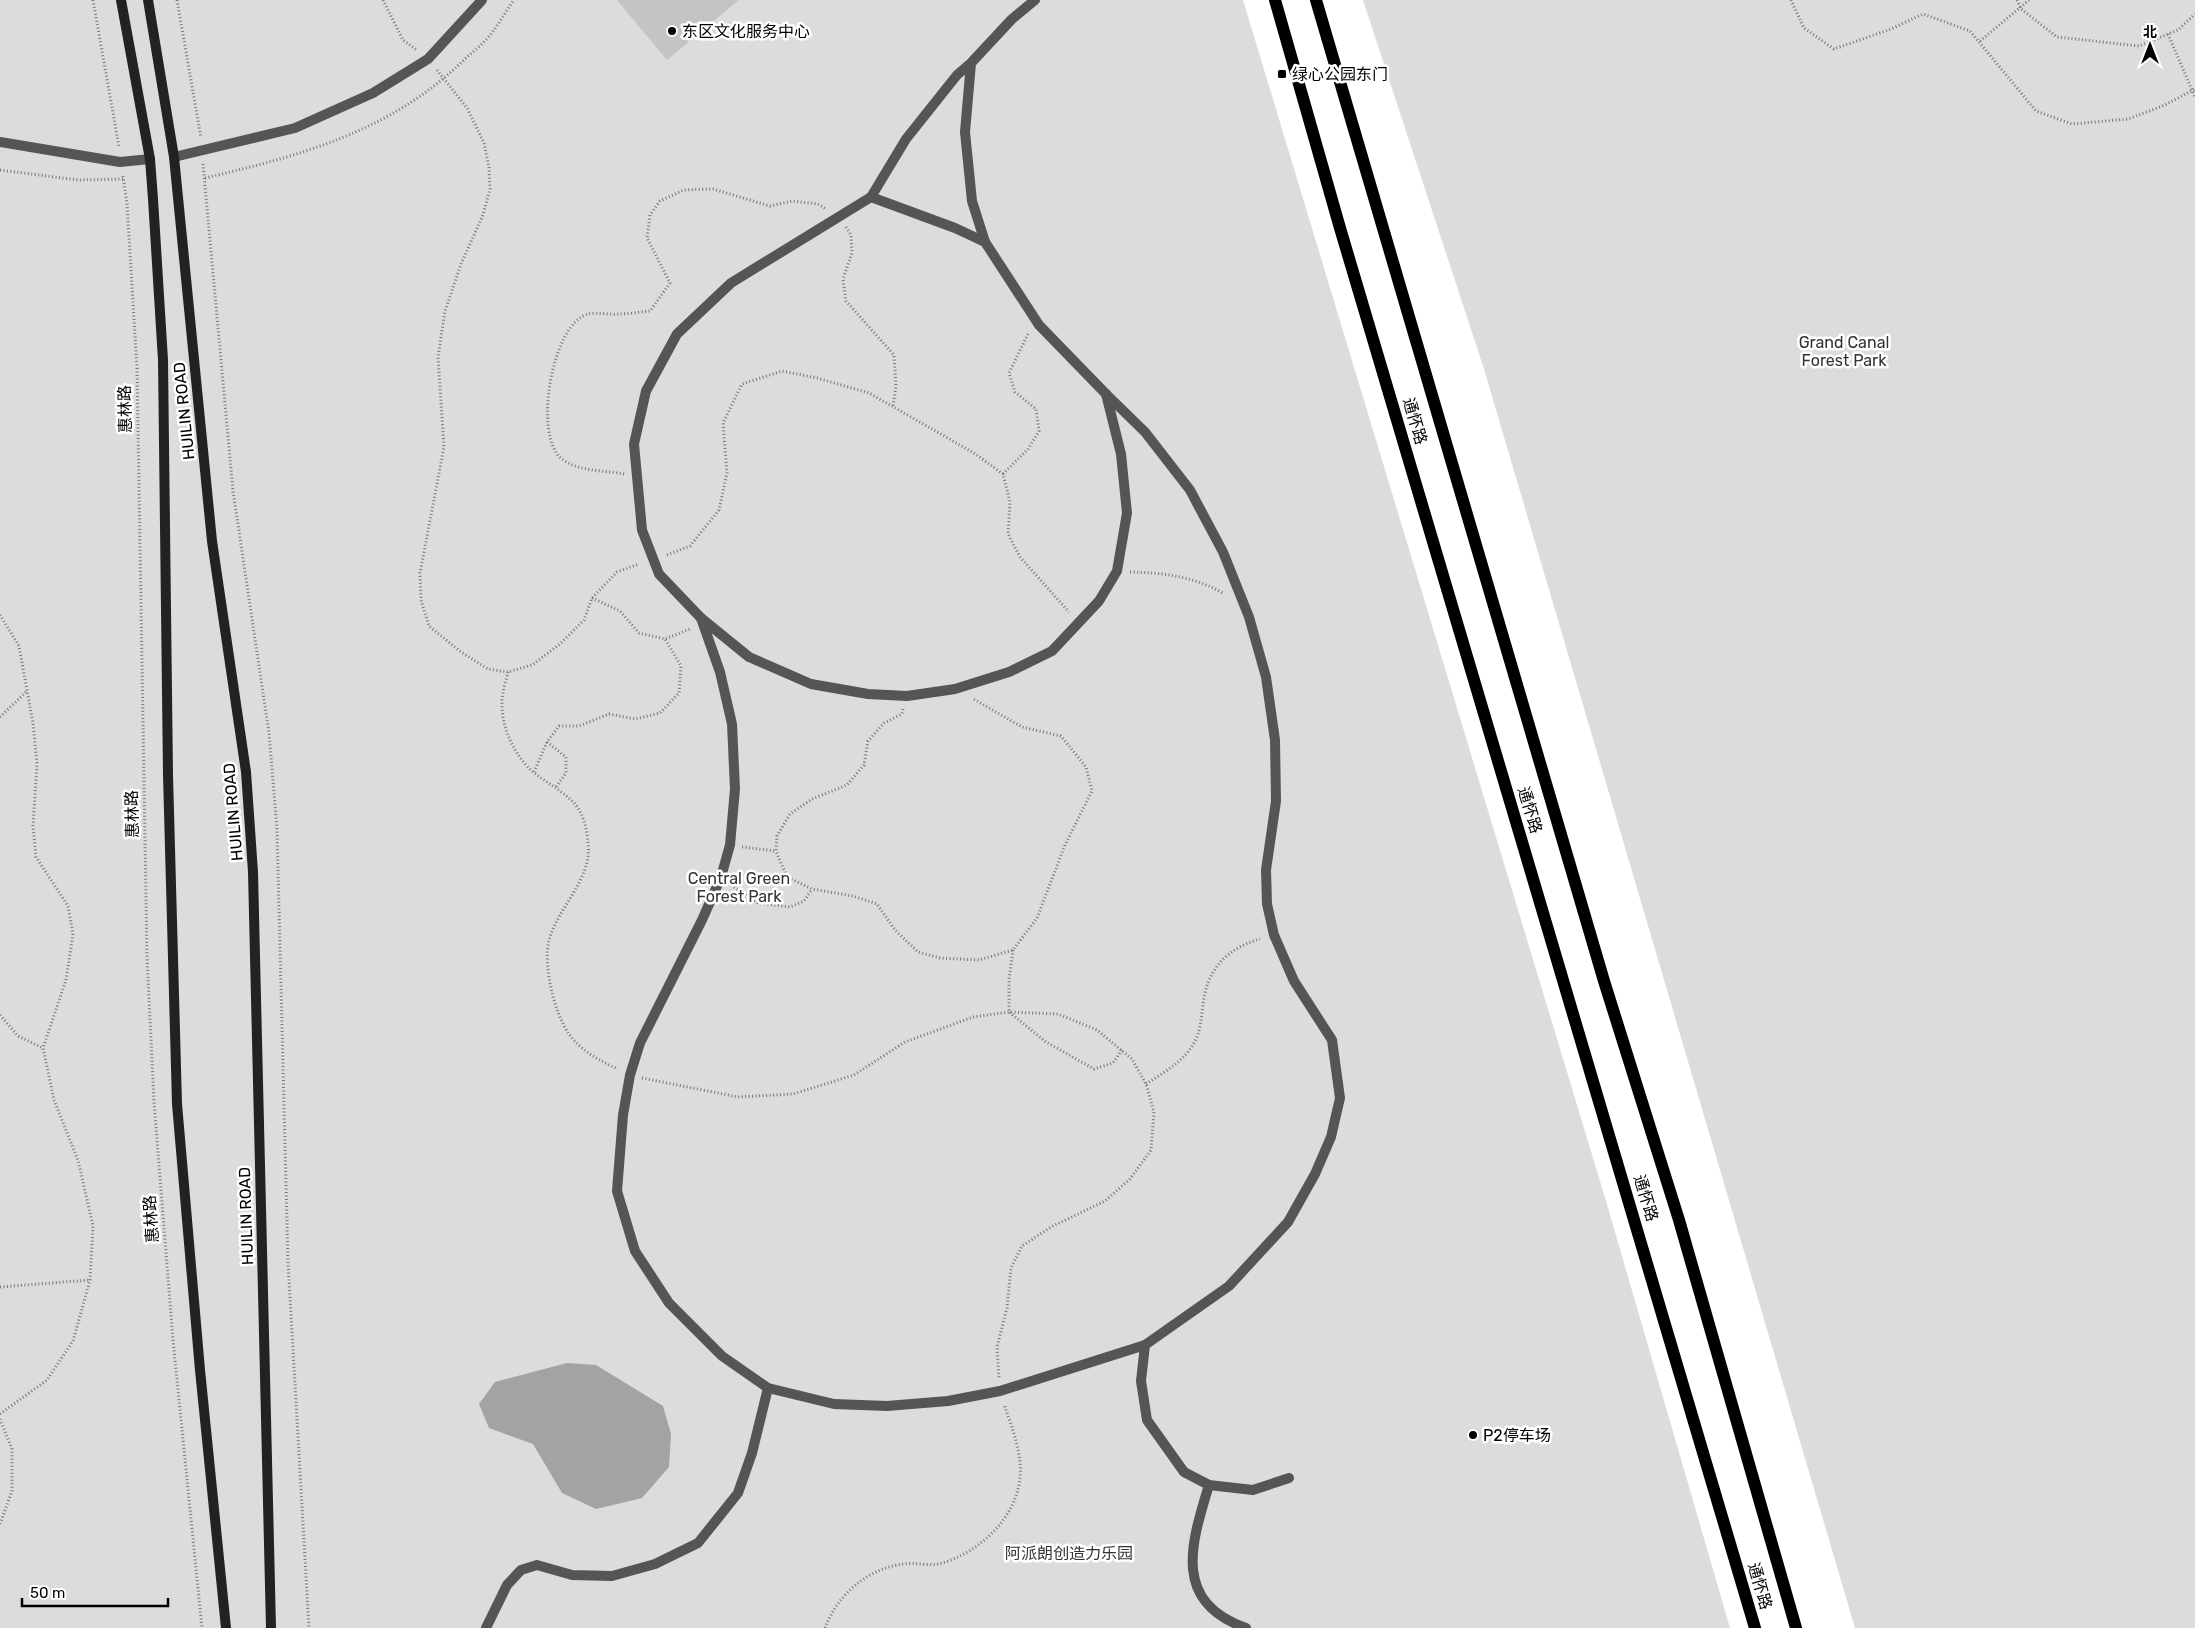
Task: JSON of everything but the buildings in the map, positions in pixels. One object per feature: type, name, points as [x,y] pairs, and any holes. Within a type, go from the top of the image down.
[{"type":"main road","name":"HUILIN ROAD","points":[[121,0],[150,159],[163,360],[168,775],[177,1104],[200,1370],[226,1628]]},
{"type":"main road","name":"HUILIN ROAD","points":[[148,0],[174,157],[212,540],[246,772],[254,872],[271,1628]]},
{"type":"main road","name":"通怀路","points":[[1275,0],[1340,228],[1756,1628]]},
{"type":"main road","name":"通怀路","points":[[1316,0],[1604,981],[1679,1220],[1796,1628]]},
{"type":"lane","points":[[174,157],[295,128],[373,94],[428,59],[482,0]]},
{"type":"lane","points":[[1035,0],[1012,19],[971,63],[957,75],[906,139],[871,197],[731,283],[677,334],[646,391],[634,444],[642,530],[659,574],[700,618],[749,657],[811,684],[868,694],[907,696],[955,689],[1009,672],[1052,650],[1099,601],[1117,572],[1127,513],[1121,454],[1106,394]]},
{"type":"lane","points":[[700,618],[720,672],[732,724],[735,790],[730,846],[721,877],[702,920],[640,1043],[630,1075],[623,1115],[616,1191],[635,1251],[669,1303],[722,1356],[768,1388],[834,1404],[887,1406],[948,1401],[1000,1390],[1145,1345],[1229,1286],[1288,1222],[1315,1174],[1331,1137],[1340,1098],[1332,1040],[1294,981],[1274,935],[1267,904],[1266,870],[1276,801],[1276,740],[1266,677],[1249,617],[1223,552],[1190,490],[1145,432],[1038,325],[985,242],[972,201],[965,132],[971,63]]},
{"type":"lane","points":[[0,142],[120,162],[150,159]]},
{"type":"lane","points":[[871,197],[955,228],[985,242]]},
{"type":"lane","points":[[1145,1345],[1141,1381],[1147,1420],[1184,1472],[1209,1485],[1253,1490],[1289,1478]]},
{"type":"lane","points":[[486,1628],[507,1585],[522,1570],[537,1565],[572,1575],[612,1576],[655,1564],[698,1544],[738,1493],[752,1453],[768,1388]]},
{"type":"lane","points":[[1209,1485],[1199,1519],[1192,1556],[1195,1583],[1204,1602],[1226,1621],[1246,1628]]},
{"type":"path","name":"惠林路","points":[[94,0],[127,204],[137,368],[147,957],[154,1102],[173,1340],[202,1628]]},
{"type":"path","points":[[1791,0],[1804,28],[1834,48],[1891,29],[1923,14],[1970,31],[2036,111],[2072,124],[2128,119],[2165,105],[2195,89]]},
{"type":"path","points":[[2017,0],[2021,8],[2057,37],[2139,46],[2178,30],[2195,14]]},
{"type":"path","points":[[1980,41],[2029,0]]},
{"type":"path","points":[[2168,34],[2195,97]]},
{"type":"path","points":[[0,170],[78,180],[123,179]]},
{"type":"path","points":[[1003,474],[1028,450],[1039,431],[1036,409],[1015,392],[1009,373],[1027,335],[1038,325]]},
{"type":"path","points":[[1117,572],[1157,573],[1200,581],[1230,597]]},
{"type":"path","points":[[592,598],[620,611],[639,633],[665,639],[687,631],[700,618]]},
{"type":"path","points":[[0,615],[19,646],[27,691],[37,764],[33,826],[36,856],[68,906],[73,934],[66,980],[43,1048],[54,1100],[78,1160],[93,1226],[90,1280],[73,1341],[47,1380],[0,1414]]},
{"type":"path","points":[[534,772],[547,742],[559,726],[579,726],[609,714],[635,718],[660,713],[680,693],[682,666],[665,639]]},
{"type":"path","points":[[508,672],[502,702],[507,734],[520,757],[534,772],[556,787],[576,806],[586,827],[590,854],[580,879],[549,940],[548,965],[554,999],[569,1034],[595,1059],[630,1075],[738,1097],[793,1094],[854,1075],[905,1042],[973,1017],[1009,1012],[1058,1014],[1097,1030],[1132,1059],[1146,1084],[1154,1112],[1151,1150],[1130,1179],[1105,1201],[1051,1227],[1022,1246],[1011,1268],[1007,1308],[997,1347],[1000,1390],[1016,1442],[1020,1477],[1010,1512],[978,1546],[941,1564],[903,1564],[862,1578],[839,1601],[826,1628]]},
{"type":"path","points":[[955,689],[1022,727],[1061,736],[1086,767],[1092,792],[1065,846],[1037,918],[1014,950],[1009,980],[1009,1012]]},
{"type":"path","points":[[0,717],[27,691]]},
{"type":"path","points":[[907,696],[902,714],[884,723],[868,741],[864,765],[847,785],[812,799],[790,814],[777,836],[776,851],[787,877],[812,889],[854,896],[877,904],[895,930],[918,952],[940,958],[979,960],[1014,950]]},
{"type":"path","points":[[547,742],[566,757],[566,773],[556,787]]},
{"type":"path","points":[[730,846],[776,851]]},
{"type":"path","points":[[721,877],[758,903],[790,907],[804,901],[812,889]]},
{"type":"path","points":[[1146,1084],[1180,1061],[1198,1035],[1206,990],[1222,959],[1241,945],[1274,935]]},
{"type":"path","points":[[1009,1012],[1046,1042],[1094,1069],[1113,1064],[1122,1050]]},
{"type":"path","points":[[0,1015],[18,1036],[43,1048]]},
{"type":"path","points":[[0,1287],[90,1280]]},
{"type":"path","points":[[0,1419],[12,1449],[12,1491],[0,1524]]},
{"type":"green space","name":"Central Green Forest Park","points":[[0,0],[1243,0],[1606,1201],[1730,1628],[0,1628]]},
{"type":"green space","name":"Grand Canal Forest Park","points":[[1363,0],[2195,0],[2195,1628],[1855,1628],[1484,369]]},
{"type":"shaded area","points":[[567,1363],[596,1365],[663,1406],[671,1434],[669,1467],[642,1498],[596,1509],[562,1493],[533,1444],[489,1428],[479,1404],[495,1382]]},
{"type":"place","name":"东区文化服务中心","points":[[672,31]]},
{"type":"place","name":"绿心公园东门","points":[[1282,74]]},
{"type":"place","name":"P2停车场","points":[[1473,1435]]},
{"type":"park label","name":"阿派朗创造力乐园","points":[[1069,1553]]}]
